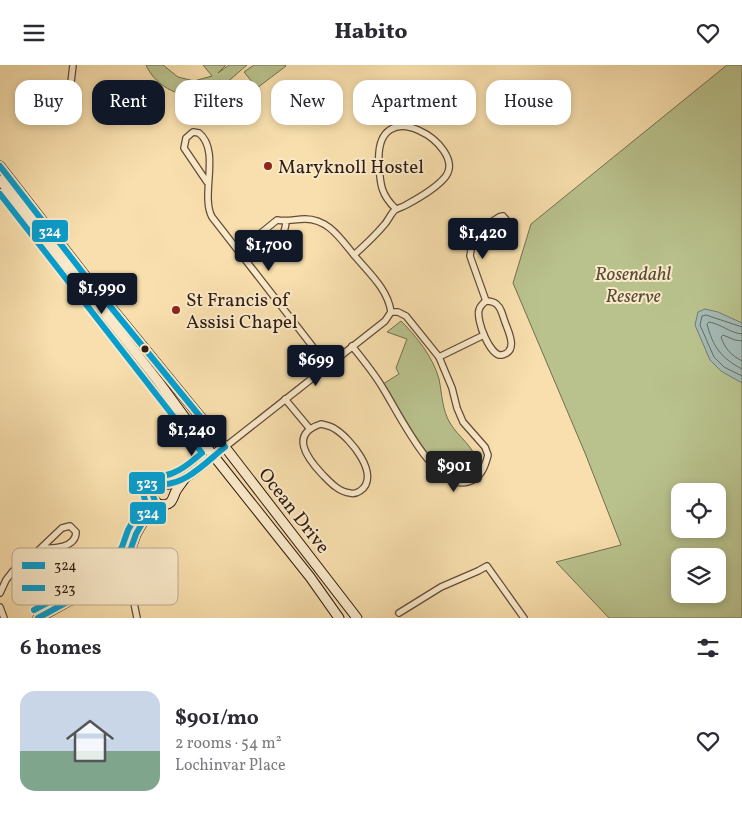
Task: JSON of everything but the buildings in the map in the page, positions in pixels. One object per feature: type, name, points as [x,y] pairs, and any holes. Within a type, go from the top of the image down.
[{"type":"main road","name":"Ocean Drive","points":[[0,166],[87,278],[224,447],[357,618]]},
{"type":"main road","name":"Ocean Drive","points":[[0,180],[310,577],[339,618]]},
{"type":"main road","points":[[185,478],[174,493],[172,502],[167,505],[158,503],[152,495],[154,489],[160,484],[169,485],[185,478],[224,447]]},
{"type":"main road","points":[[169,485],[174,493]]},
{"type":"main road","points":[[131,548],[135,538],[140,535],[158,503]]},
{"type":"main road","points":[[38,618],[62,605]]},
{"type":"street","points":[[71,80],[73,65]]},
{"type":"street","points":[[354,255],[374,237],[396,209],[403,207],[426,193],[442,179],[448,170],[447,157],[443,150],[425,133],[404,126],[386,135],[379,147],[379,173],[382,190],[386,199],[396,209]]},
{"type":"street","points":[[207,182],[210,176],[207,142],[199,133],[193,132],[186,138],[184,148],[207,182],[209,212],[328,365]]},
{"type":"street","points":[[486,301],[470,256],[472,244],[485,227],[499,217],[503,216],[509,223]]},
{"type":"street","points":[[224,447],[384,321],[391,312],[385,293],[328,225],[310,219],[286,222],[277,220],[261,233],[260,241],[266,245],[272,245],[283,236],[286,222]]},
{"type":"street","points":[[486,301],[495,303],[499,307],[511,339],[511,348],[508,352],[498,355],[492,352],[484,335],[478,314],[479,309],[486,301]]},
{"type":"street","points":[[352,346],[381,384],[414,440],[447,479],[457,483],[468,482],[481,473],[488,455],[485,447],[463,422],[439,357],[406,316],[398,312],[391,312]]},
{"type":"street","points":[[439,357],[484,335]]},
{"type":"street","points":[[285,399],[310,429]]},
{"type":"street","points":[[321,424],[327,425],[340,432],[352,445],[367,468],[366,486],[361,491],[349,493],[338,488],[309,460],[303,447],[304,440],[310,429],[321,424]]},
{"type":"street","points":[[42,548],[62,528],[70,527],[76,532],[76,537],[58,548]]},
{"type":"street","points":[[399,613],[441,587],[487,566],[524,618]]},
{"type":"street","points":[[0,593],[12,572]]},
{"type":"street","points":[[134,605],[137,618]]},
{"type":"street","points":[[0,607],[4,618]]},
{"type":"green space","points":[[146,65],[163,65],[178,77],[190,80],[175,80],[175,92],[165,87],[165,80],[157,80]]},
{"type":"green space","points":[[203,65],[226,65],[218,73],[229,65],[247,65],[230,80],[198,80],[212,76]]},
{"type":"green space","points":[[254,65],[286,66],[261,85],[261,80],[250,80],[244,72]]},
{"type":"green space","name":"Rosendahl Reserve","points":[[727,65],[742,65],[742,618],[609,618],[556,562],[621,545],[585,453],[513,283],[531,224]]},
{"type":"green space","points":[[401,321],[429,355],[439,379],[447,418],[470,447],[476,458],[478,464],[471,474],[462,480],[453,481],[431,463],[383,384],[399,374],[396,368],[407,339],[387,332]]},
{"type":"water","points":[[705,309],[718,312],[742,323],[742,383],[721,371],[710,360],[695,325],[698,312]]},
{"type":"transit line","name":"324","points":[[0,166],[87,278],[225,447],[186,478],[177,482],[159,484],[152,493],[155,501],[136,534],[131,548]]},
{"type":"transit line","name":"323","points":[[0,194],[202,453],[179,470],[147,482],[143,492],[145,500],[128,530],[121,548]]},
{"type":"transit line","name":"323","points":[[34,610],[43,605]]},
{"type":"transit line","name":"324","points":[[38,618],[62,605]]},
{"type":"place","name":"Maryknoll Hostel","points":[[268,166]]},
{"type":"place","name":"St Francis of Assisi Chapel","points":[[176,310]]}]
